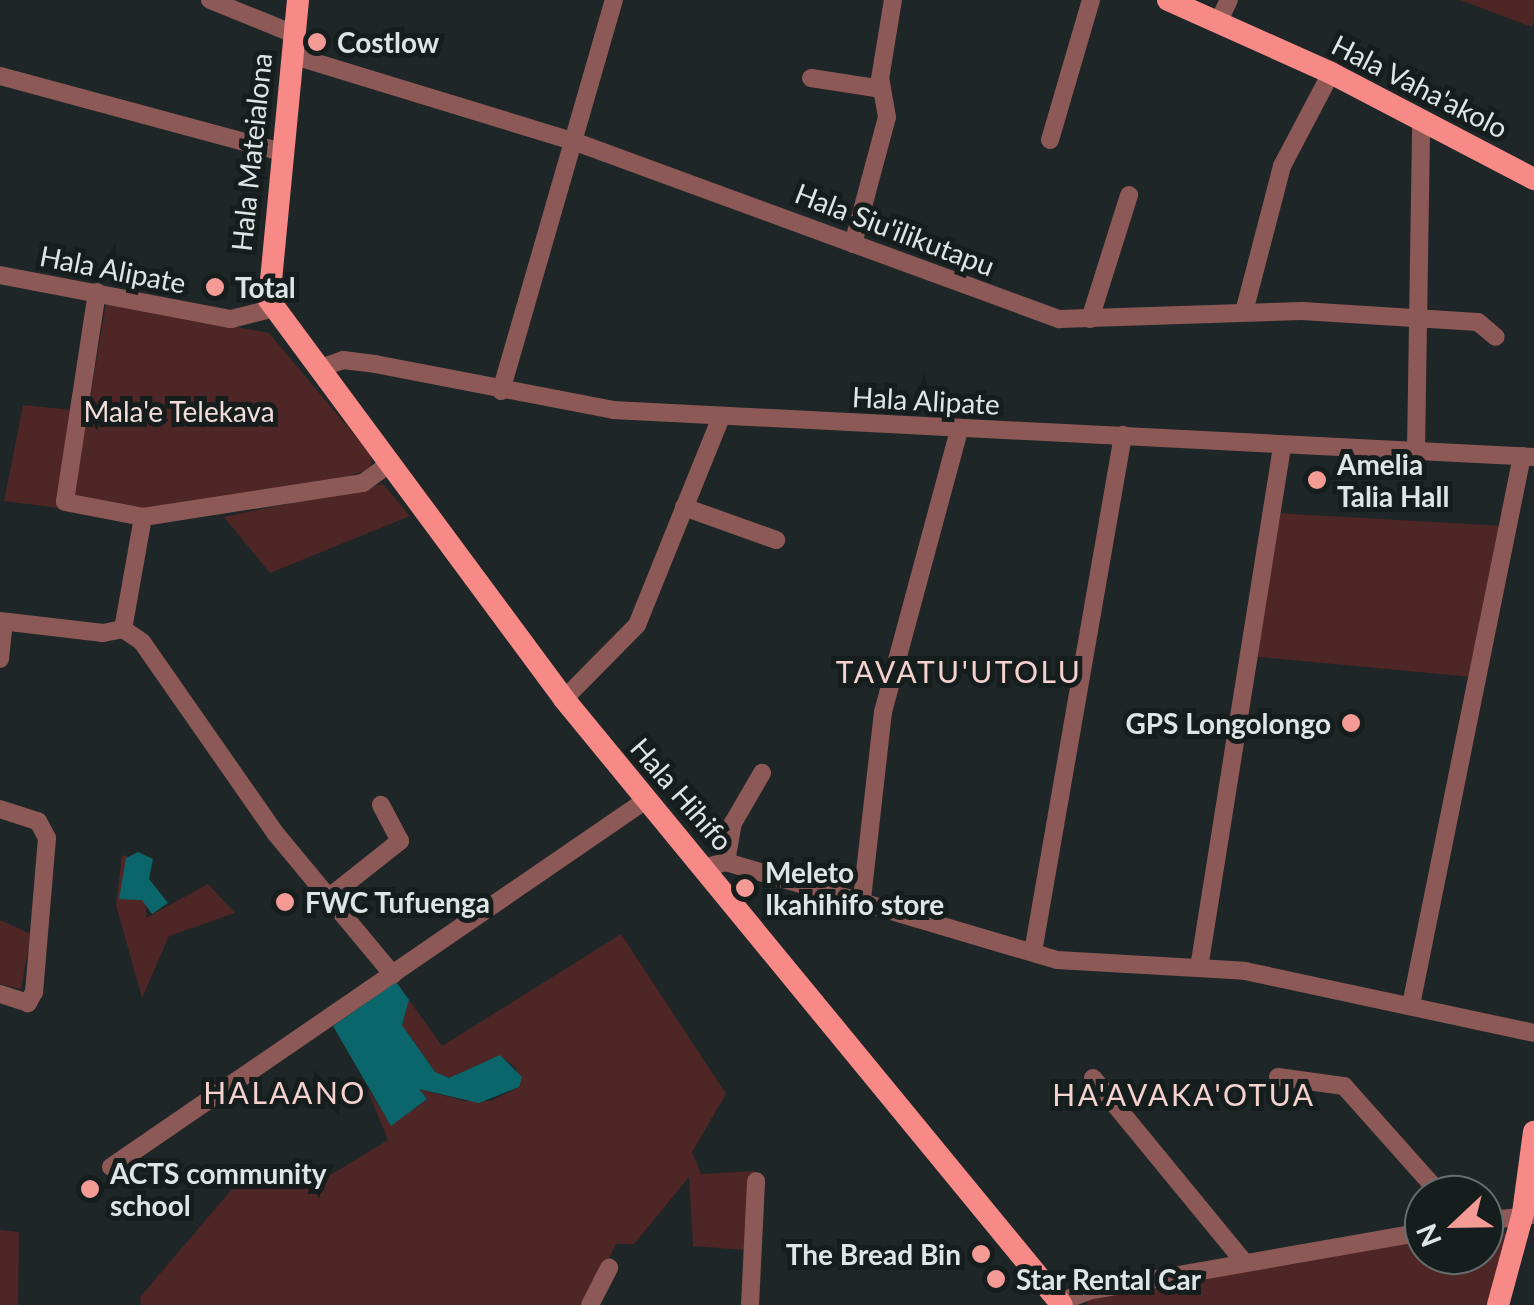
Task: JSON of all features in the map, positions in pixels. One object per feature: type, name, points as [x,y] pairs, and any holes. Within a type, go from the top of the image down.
[{"type":"main road","name":"Hala Mateialona","points":[[274,308],[268,281],[298,0]]},
{"type":"main road","name":"Hala Vaha'akolo","points":[[1168,0],[1224,10],[1330,73],[1534,178]]},
{"type":"main road","name":"Hala Hihifo","points":[[274,308],[564,699],[646,800],[716,864],[1062,1304]]},
{"type":"main road","points":[[1498,1305],[1529,1214],[1534,1132]]},
{"type":"street","name":"Hala Siu'ilikutapu","points":[[210,0],[292,44],[572,140],[1046,316],[1090,319],[1244,312],[1419,317],[1478,322],[1496,337]]},
{"type":"street","points":[[501,391],[614,0]]},
{"type":"street","points":[[854,244],[887,117],[882,90],[893,0]]},
{"type":"street","points":[[1050,140],[1090,0]]},
{"type":"street","points":[[1244,312],[1282,166],[1330,73]]},
{"type":"street","points":[[0,76],[281,152]]},
{"type":"street","points":[[812,78],[882,90]]},
{"type":"street","points":[[1416,450],[1422,119]]},
{"type":"street","points":[[1090,319],[1129,194]]},
{"type":"street","name":"Hala Alipate","points":[[0,275],[231,319],[274,308]]},
{"type":"street","points":[[97,292],[65,502],[144,518],[362,482],[392,463]]},
{"type":"street","name":"Hala Alipate","points":[[321,368],[343,360],[375,364],[613,410],[1528,457]]},
{"type":"street","points":[[564,699],[637,625],[720,417]]},
{"type":"street","points":[[862,899],[884,712],[959,430]]},
{"type":"street","points":[[1033,952],[1123,435]]},
{"type":"street","points":[[1199,968],[1282,447]]},
{"type":"street","points":[[1411,1005],[1528,457]]},
{"type":"street","points":[[684,507],[776,540]]},
{"type":"street","points":[[123,629],[144,518]]},
{"type":"street","points":[[0,659],[2,621],[103,633],[123,629],[142,642],[328,898],[393,975]]},
{"type":"street","points":[[762,773],[733,823],[716,864],[862,899],[1090,966],[1245,970],[1534,1032]]},
{"type":"street","points":[[111,1166],[646,800]]},
{"type":"street","points":[[328,898],[400,841],[381,804]]},
{"type":"street","points":[[0,809],[38,821],[47,838],[28,1003],[0,994]]},
{"type":"street","points":[[1278,1077],[1344,1086],[1423,1175]]},
{"type":"street","points":[[1093,1078],[1244,1262]]},
{"type":"street","points":[[750,1305],[756,1181]]},
{"type":"street","points":[[1504,1218],[1529,1214]]},
{"type":"street","points":[[1062,1304],[1088,1290],[1404,1235]]},
{"type":"street","points":[[590,1305],[609,1268]]},
{"type":"green space","points":[[1460,0],[1534,0],[1532,27]]},
{"type":"green space","name":"Mala'e Telekava","points":[[106,303],[269,333],[372,456],[370,469],[332,482],[139,510],[74,495]]},
{"type":"green space","name":"Mala'e Telekava","points":[[23,405],[72,410],[59,508],[4,501]]},
{"type":"green space","name":"Mala'e Telekava","points":[[383,484],[410,516],[270,573],[224,517]]},
{"type":"green space","points":[[1276,513],[1504,526],[1472,677],[1249,656]]},
{"type":"green space","points":[[122,855],[148,862],[146,918],[208,884],[235,913],[169,936],[142,998],[116,905]]},
{"type":"green space","points":[[0,920],[31,934],[21,989],[0,984]]},
{"type":"green space","points":[[621,934],[726,1094],[692,1152],[701,1174],[755,1171],[745,1250],[693,1246],[689,1177],[634,1244],[616,1244],[586,1305],[141,1305],[140,1297],[234,1187],[332,1174],[388,1140],[366,1086],[391,1125],[427,1100],[418,1089],[465,1101],[491,1101],[519,1087],[516,1068],[500,1055],[449,1078],[435,1072],[402,1025],[409,1000],[442,1046]]},
{"type":"green space","points":[[0,1230],[19,1232],[18,1305],[0,1305]]},
{"type":"green space","points":[[1404,1242],[1404,1275],[1496,1275],[1489,1305],[1086,1305],[1091,1296]]},
{"type":"water","points":[[138,852],[153,859],[149,879],[168,903],[152,914],[142,900],[119,899],[126,858]]},
{"type":"water","points":[[396,982],[409,1000],[402,1025],[435,1072],[449,1078],[500,1055],[522,1077],[519,1087],[479,1103],[419,1089],[427,1099],[391,1126],[333,1026]]},
{"type":"place","name":"Costlow","points":[[317,42]]},
{"type":"place","name":"Total","points":[[215,287]]},
{"type":"place","name":"Amelia Talia Hall","points":[[1317,480]]},
{"type":"place","name":"GPS Longolongo","points":[[1351,723]]},
{"type":"place","name":"Meleto Ikahihifo store","points":[[745,888]]},
{"type":"place","name":"FWC Tufuenga","points":[[285,902]]},
{"type":"place","name":"ACTS community school","points":[[90,1189]]},
{"type":"place","name":"The Bread Bin","points":[[981,1254]]},
{"type":"place","name":"Star Rental Car","points":[[996,1279]]},
{"type":"district","name":"TAVATU'UTOLU","points":[[959,671]]},
{"type":"district","name":"HALAANO","points":[[285,1092]]},
{"type":"district","name":"HA'AVAKA'OTUA","points":[[1184,1094]]}]
